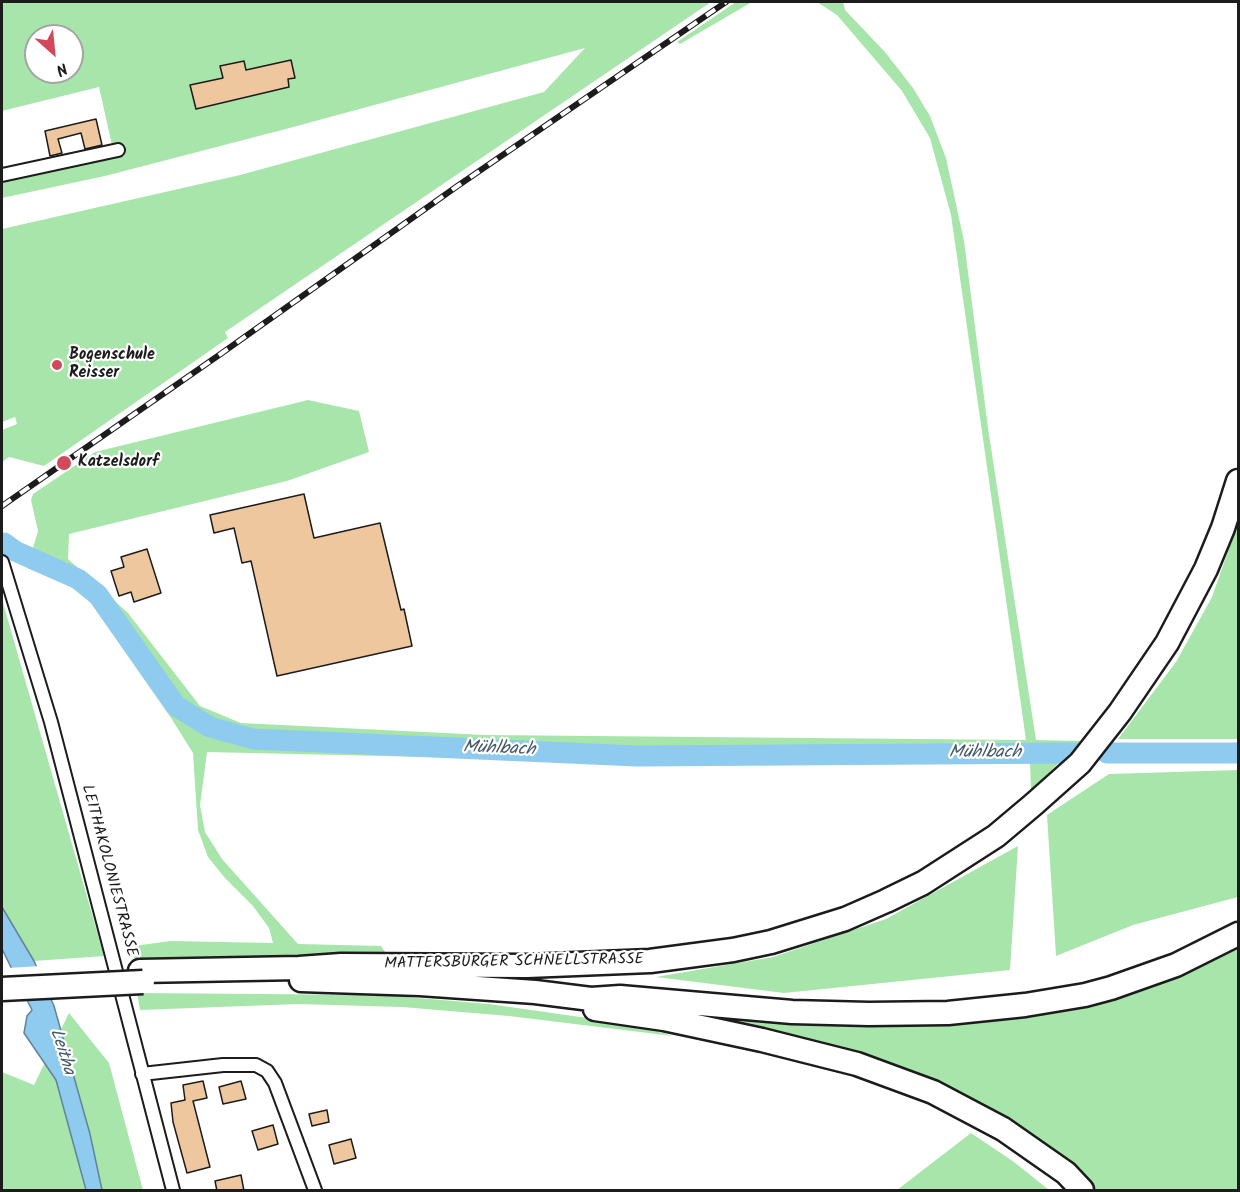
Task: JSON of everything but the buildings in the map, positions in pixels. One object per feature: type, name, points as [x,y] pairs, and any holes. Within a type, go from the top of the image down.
[{"type":"highway","name":"MATTERSBURGER SCHNELLSTRASSE","points":[[2,989],[141,977],[341,965],[527,966],[626,963],[732,950],[771,942],[845,919],[923,882],[996,836],[1080,763],[1143,680],[1187,606],[1223,528],[1239,481]]},
{"type":"highway","name":"MATTERSBURGER SCHNELLSTRASSE","points":[[2,978],[141,977],[420,984],[591,999],[621,997],[792,1012],[948,1013],[1024,1005],[1084,994],[1139,979],[1201,954],[1239,934]]},
{"type":"highway","points":[[299,968],[534,983],[592,989],[621,997]]},
{"type":"highway","points":[[500,990],[534,1000],[664,1019],[762,1040],[857,1064],[933,1092],[1003,1129],[1066,1173],[1082,1191]]},
{"type":"street","points":[[2,175],[118,150]]},
{"type":"street","name":"LEITHAKOLONIESTRASSE","points":[[2,562],[51,722],[126,1003],[173,1191]]},
{"type":"street","points":[[142,1074],[223,1065],[256,1065],[267,1071],[275,1083],[315,1191]]},
{"type":"green space","points":[[2,2],[711,2],[225,332],[228,338],[44,466],[9,457],[2,462],[2,430],[17,424],[15,417],[2,422],[2,229],[240,175],[544,92],[585,48],[105,176],[2,198],[2,181],[114,154],[99,87],[2,111]]},
{"type":"green space","points":[[736,2],[752,2],[680,44],[677,42]]},
{"type":"green space","points":[[817,2],[843,2],[845,10],[885,52],[913,88],[930,116],[946,158],[964,241],[988,428],[1036,740],[1081,741],[1031,790],[1030,762],[557,760],[207,752],[200,805],[205,832],[222,859],[298,944],[381,946],[388,956],[134,958],[134,946],[170,941],[273,943],[269,928],[253,906],[208,857],[198,830],[193,753],[171,718],[91,603],[72,587],[27,568],[38,531],[31,500],[33,494],[95,452],[308,400],[359,411],[369,452],[287,481],[69,534],[68,559],[128,613],[200,706],[241,723],[485,735],[1026,740],[951,215],[930,138],[902,91],[837,15]]},
{"type":"green space","points":[[1238,523],[1238,739],[1118,739],[1176,662],[1212,597]]},
{"type":"green space","points":[[2,599],[104,956],[34,961],[2,907]]},
{"type":"green space","points":[[1238,770],[1238,897],[1133,925],[1056,956],[1047,815],[1109,774]]},
{"type":"green space","points":[[1018,846],[1010,970],[784,993],[656,977],[773,957],[886,919]]},
{"type":"green space","points":[[1238,947],[1238,1190],[1082,1190],[933,1092],[709,1029],[714,1006],[1025,1005],[1201,954],[1207,964]]},
{"type":"green space","points":[[137,993],[383,995],[489,1004],[636,1025],[673,1036],[509,1016],[402,1007],[298,1004],[140,1010]]},
{"type":"green space","points":[[69,1013],[109,1063],[143,1190],[2,1190],[2,1072],[34,1085]]},
{"type":"green space","points":[[971,1133],[1014,1162],[1049,1190],[897,1190]]},
{"type":"water","name":"Leitha","points":[[2,907],[34,961],[54,1006],[90,1134],[102,1190],[86,1190],[56,1080],[24,1033],[27,1016],[32,1010],[2,949]]},
{"type":"pier","points":[[40,966],[51,993],[21,995],[8,968]]},
{"type":"waterway","name":"Mühlbach","points":[[4,543],[15,551],[78,579],[98,595],[176,706],[210,727],[253,739],[637,756],[1074,753]]},
{"type":"waterway","name":"Mühlbach","points":[[1107,753],[1238,753]]},
{"type":"railway","points":[[2,506],[456,187],[726,2]]},
{"type":"place","name":"Bogenschule Reisser","points":[[57,365]]},
{"type":"place","name":"Katzelsdorf","points":[[64,463]]}]
